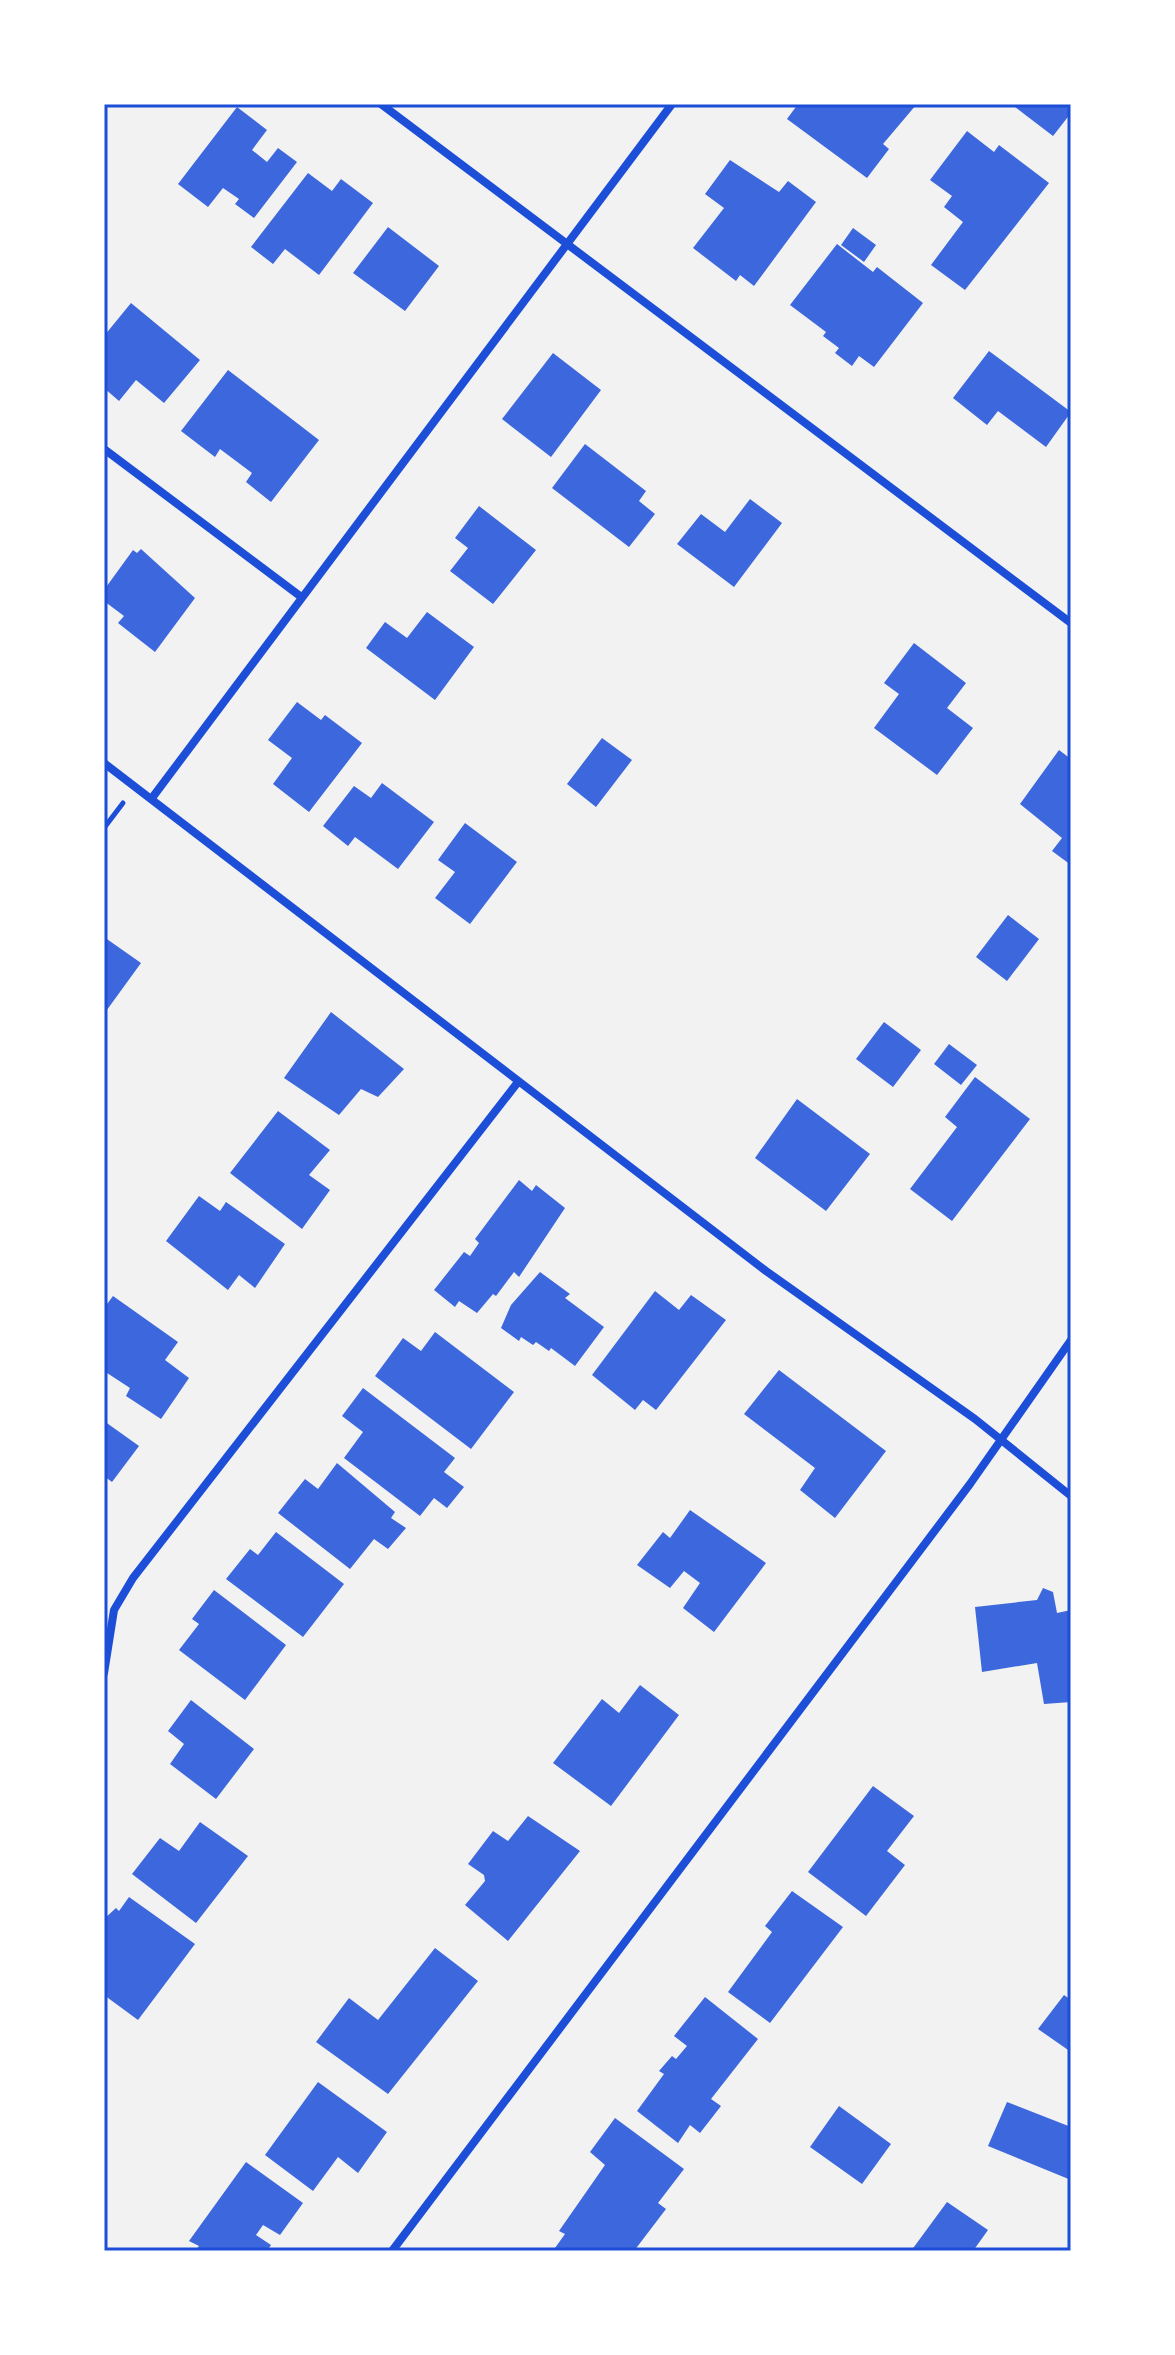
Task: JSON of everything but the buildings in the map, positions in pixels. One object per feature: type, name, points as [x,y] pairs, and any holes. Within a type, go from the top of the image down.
[{"type":"street","points":[[381,104],[1071,623]]},
{"type":"street","points":[[152,798],[300,596],[672,104]]},
{"type":"street","points":[[104,449],[300,596]]},
{"type":"street","points":[[104,763],[809,1303],[1001,1440],[1071,1496]]},
{"type":"street","points":[[104,1673],[114,1610],[133,1578],[518,1082]]},
{"type":"street","points":[[392,2251],[1001,1440],[1071,1340]]}]
